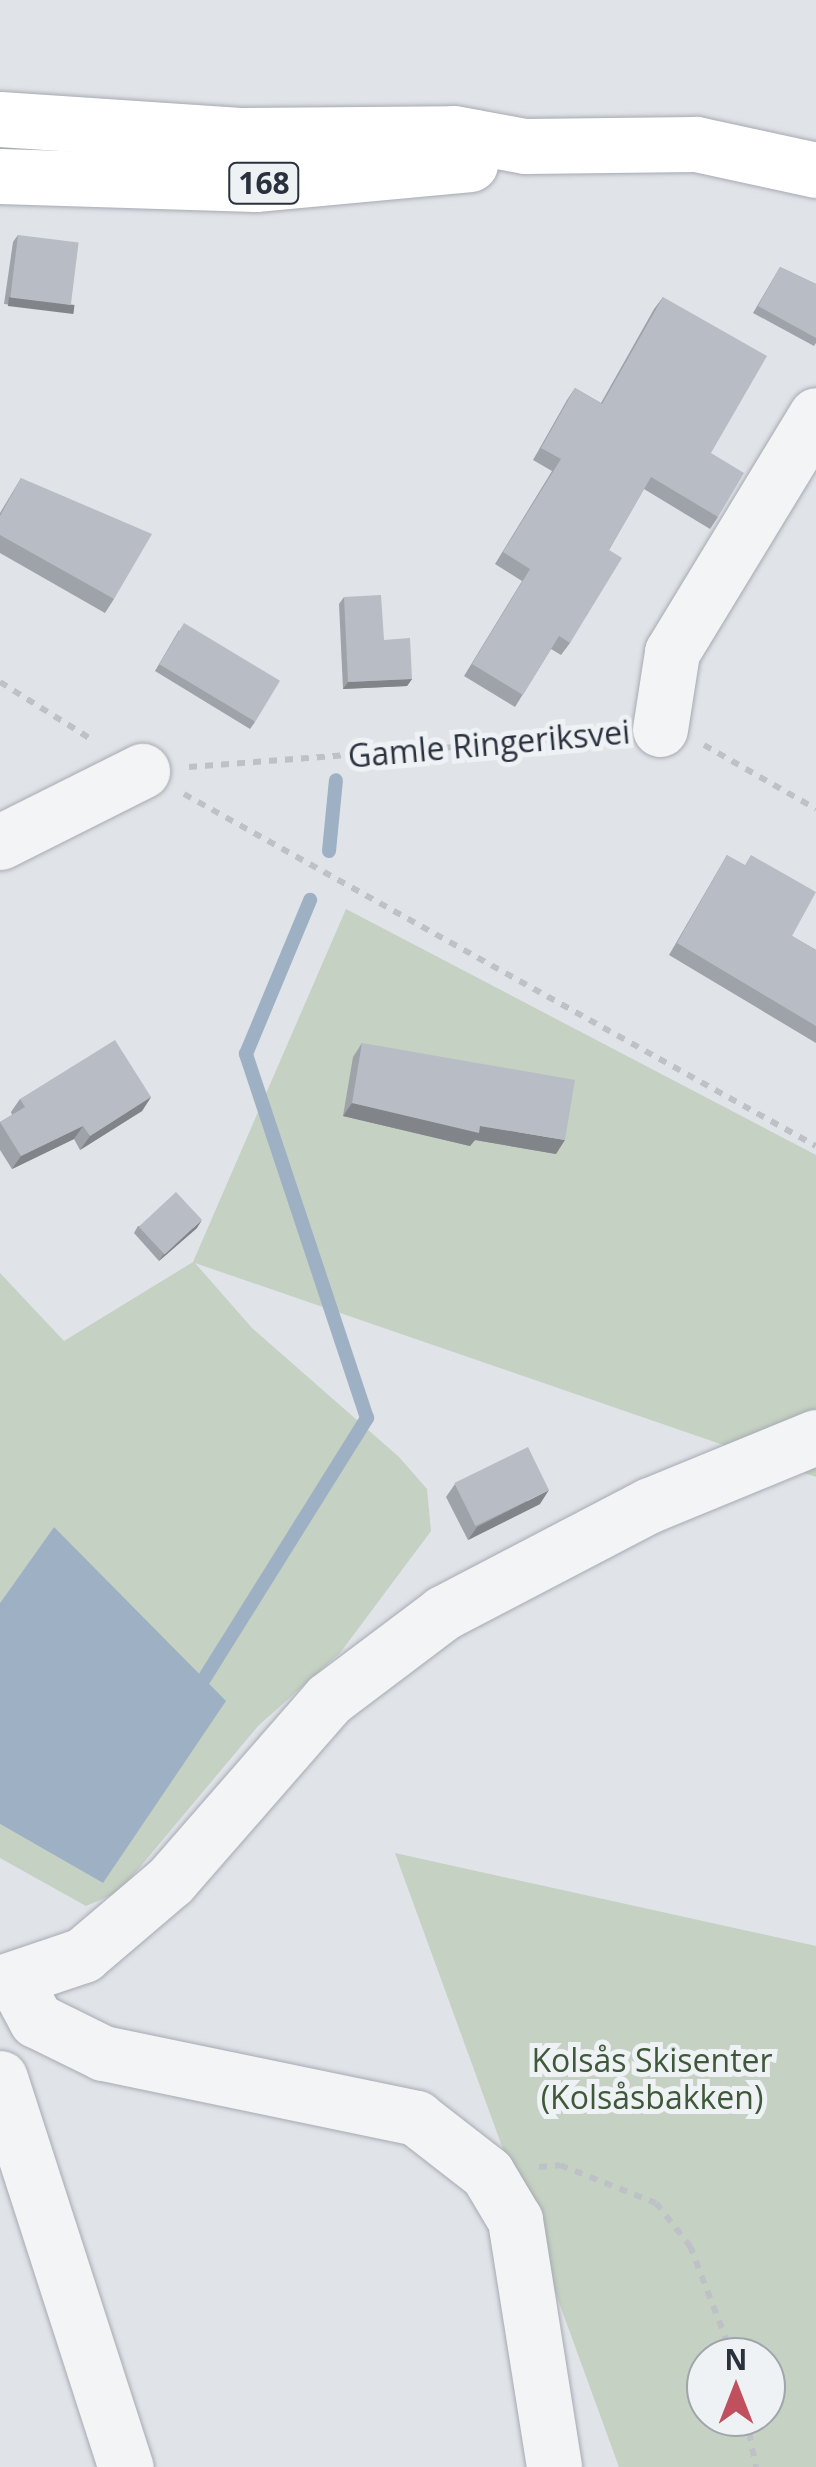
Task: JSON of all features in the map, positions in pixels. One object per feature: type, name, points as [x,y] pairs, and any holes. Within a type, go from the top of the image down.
[{"type":"main road","name":"168","points":[[0,119],[243,134],[454,133],[526,146],[696,144],[816,170]]},
{"type":"main road","name":"168","points":[[0,176],[255,184],[460,167],[526,146]]},
{"type":"lane","points":[[660,729],[672,652],[816,414]]},
{"type":"lane","points":[[0,842],[142,771]]},
{"type":"lane","points":[[554,2467],[515,2220],[487,2174],[416,2118],[103,2052],[36,2020],[7,1981],[83,1956],[171,1880],[329,1698],[443,1612],[650,1505],[816,1437]]},
{"type":"lane","points":[[0,2078],[126,2467]]},
{"type":"path","points":[[0,682],[142,771],[816,1146]]},
{"type":"path","name":"Gamle Ringeriksvei","points":[[142,771],[660,729],[816,809]]},
{"type":"path","points":[[487,2174],[560,2165],[656,2203],[690,2246],[725,2337]]},
{"type":"path","points":[[750,2437],[756,2467]]},
{"type":"green space","points":[[346,909],[816,1155],[816,1477],[195,1263],[252,1328],[399,1457],[427,1489],[431,1531],[340,1653],[258,1726],[119,1892],[86,1906],[0,1858],[0,1824],[103,1883],[54,1527],[0,1603],[0,1273],[64,1341],[193,1262]]},
{"type":"green space","name":"Kolsås Skisenter (Kolsåsbakken)","points":[[395,1853],[816,1946],[816,2467],[619,2467]]},
{"type":"water","points":[[54,1527],[226,1701],[103,1883],[0,1824],[0,1603]]},
{"type":"building","points":[[18,235],[79,242],[71,305],[10,298]]},
{"type":"building","points":[[780,267],[816,284],[816,338],[758,306]]},
{"type":"building","points":[[663,297],[767,356],[711,453],[744,473],[718,517],[651,477],[609,550],[622,558],[570,643],[559,636],[523,695],[472,664],[530,569],[503,552],[561,459],[541,448],[575,388],[602,404]]},
{"type":"building","points":[[21,478],[152,534],[114,599],[0,535],[0,516]]},
{"type":"building","points":[[381,595],[384,640],[410,638],[412,679],[348,682],[344,597]]},
{"type":"building","points":[[184,623],[280,681],[255,722],[159,664]]},
{"type":"building","points":[[727,855],[745,865],[751,855],[816,892],[792,936],[816,950],[816,1026],[677,943]]},
{"type":"building","points":[[115,1040],[151,1097],[90,1136],[83,1126],[21,1156],[0,1122],[25,1107],[20,1099]]},
{"type":"building","points":[[362,1043],[575,1080],[565,1140],[480,1126],[479,1133],[352,1103]]},
{"type":"building","points":[[176,1192],[202,1220],[165,1255],[139,1227]]},
{"type":"building","points":[[528,1447],[549,1490],[475,1526],[454,1483]]},
{"type":"waterway","points":[[329,851],[336,780]]},
{"type":"waterway","points":[[204,1679],[367,1418],[246,1054],[310,900]]}]
